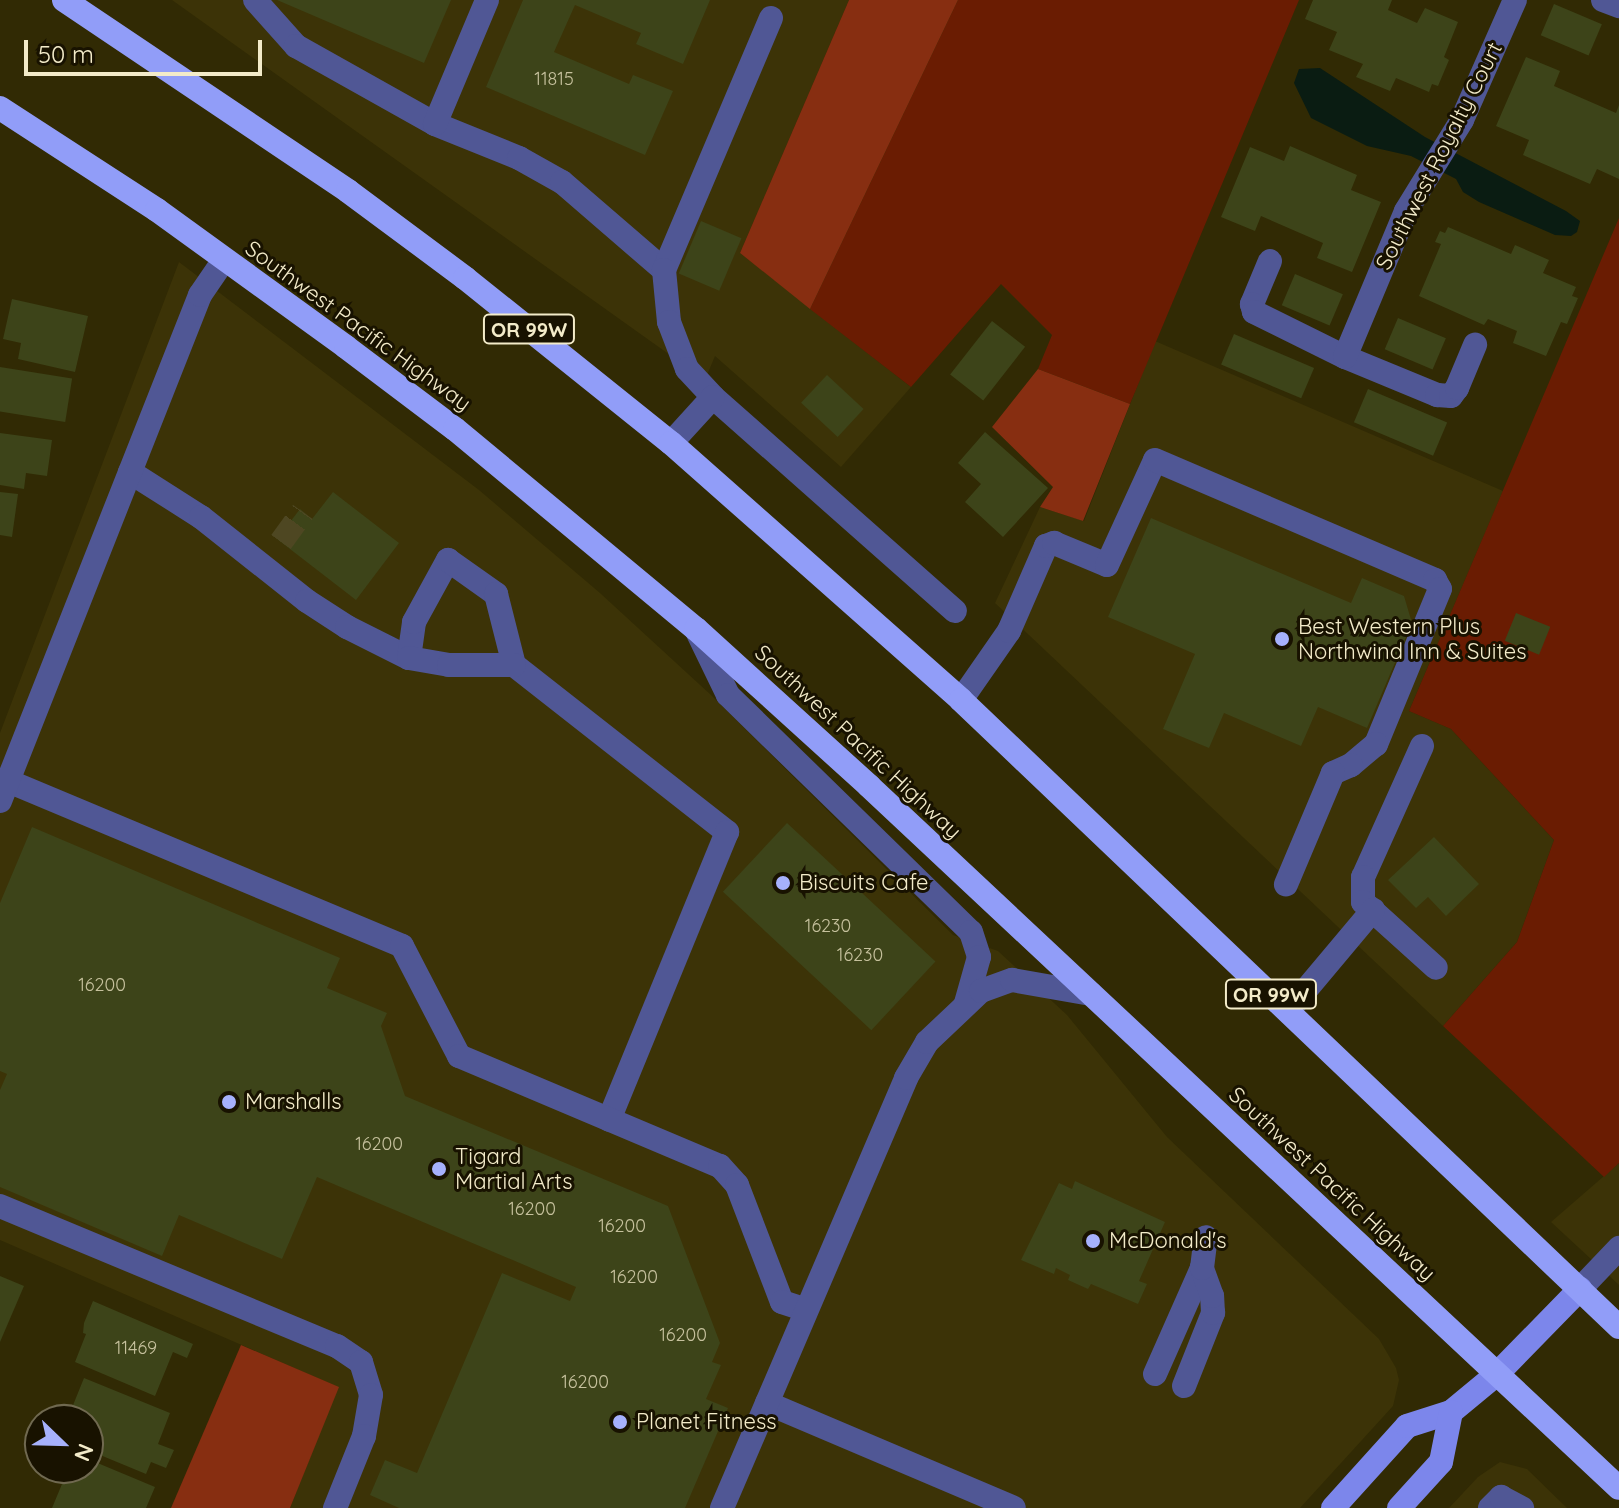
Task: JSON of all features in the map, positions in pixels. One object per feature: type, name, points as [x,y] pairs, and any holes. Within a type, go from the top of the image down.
[{"type":"highway","name":"OR 99W","points":[[64,0],[348,191],[465,278],[671,443],[961,700],[1619,1327]]},
{"type":"highway","name":"Southwest Pacific Highway","points":[[0,108],[157,210],[455,429],[696,629],[1619,1488]]},
{"type":"main road","points":[[1333,1508],[1407,1426],[1451,1412],[1497,1374],[1580,1289]]},
{"type":"main road","points":[[1399,1508],[1441,1462],[1451,1412]]},
{"type":"street","points":[[255,0],[296,46],[435,124],[519,158],[562,182],[664,270]]},
{"type":"street","points":[[435,124],[487,0]]},
{"type":"street","name":"Southwest Royalty Court","points":[[1345,357],[1419,188],[1449,145],[1515,0]]},
{"type":"street","points":[[1603,0],[1619,6]]},
{"type":"street","points":[[771,18],[664,270],[673,333],[687,369],[713,397],[955,611]]},
{"type":"street","points":[[224,260],[200,295],[4,791],[402,946],[459,1056],[720,1166],[737,1185],[782,1302],[806,1310]]},
{"type":"street","points":[[1270,261],[1252,304],[1254,312],[1345,357],[1445,397],[1457,388],[1475,345]]},
{"type":"street","points":[[671,443],[713,397]]},
{"type":"street","points":[[961,700],[1009,631],[1046,546],[1054,543],[1107,565],[1155,460],[1435,580],[1440,589],[1376,744],[1360,759],[1333,773],[1286,884]]},
{"type":"street","points":[[130,472],[201,517],[307,601],[347,627],[409,658],[449,665],[514,665]]},
{"type":"street","points":[[409,658],[414,622],[448,560],[496,594],[514,665],[727,832],[609,1120]]},
{"type":"street","points":[[696,629],[728,695],[971,932],[979,957],[965,1005]]},
{"type":"street","points":[[1422,746],[1363,877],[1363,902],[1436,968]]},
{"type":"street","points":[[1289,1010],[1373,910]]},
{"type":"street","points":[[722,1508],[906,1078],[927,1042],[981,991],[1012,980],[1091,994]]},
{"type":"street","points":[[0,1206],[337,1346],[361,1362],[371,1395],[364,1436],[335,1508]]},
{"type":"street","points":[[1155,1374],[1202,1268],[1206,1237]]},
{"type":"street","points":[[1580,1289],[1619,1248]]},
{"type":"street","points":[[1184,1386],[1213,1313],[1212,1296],[1202,1268]]},
{"type":"street","points":[[767,1403],[1014,1508]]},
{"type":"street","points":[[1490,1508],[1501,1497],[1522,1508]]},
{"type":"shaded area","points":[[172,0],[849,0],[740,253],[911,387],[841,467],[715,356],[705,380]]},
{"type":"shaded area","points":[[849,0],[958,0],[810,309],[740,253]]},
{"type":"shaded area","points":[[958,0],[1299,0],[1130,404],[1038,369],[1052,335],[1001,284],[911,387],[810,309]]},
{"type":"shaded area","points":[[1320,68],[1425,137],[1566,211],[1580,221],[1577,232],[1571,236],[1555,235],[1479,202],[1463,192],[1456,179],[1411,156],[1367,146],[1311,118],[1294,83],[1299,69]]},
{"type":"shaded area","points":[[1619,218],[1619,1163],[1604,1177],[1443,1026],[1517,942],[1554,840],[1451,729],[1409,711]]},
{"type":"shaded area","points":[[179,262],[479,490],[600,593],[711,695],[953,935],[998,951],[1067,1015],[1167,1137],[1379,1339],[1396,1368],[1399,1380],[1393,1406],[1300,1508],[290,1508],[338,1387],[0,1240],[0,733]]},
{"type":"shaded area","points":[[1155,341],[1503,491],[1409,711],[1451,729],[1554,840],[1517,942],[1443,1026],[995,603],[1040,507],[1084,521]]},
{"type":"shaded area","points":[[1038,369],[1130,404],[1083,521],[1040,507],[1053,487],[992,427]]},
{"type":"shaded area","points":[[1619,1163],[1619,1285],[1551,1222]]},
{"type":"shaded area","points":[[241,1345],[339,1387],[290,1508],[171,1508]]},
{"type":"shaded area","points":[[1500,1462],[1527,1469],[1567,1508],[1449,1508],[1478,1477]]},
{"type":"building","points":[[277,0],[451,0],[424,63]]},
{"type":"building","points":[[523,0],[710,0],[683,64],[636,44],[641,33],[575,5],[554,52],[629,84],[633,75],[673,91],[645,155],[486,87]]},
{"type":"building","points":[[1313,0],[1392,0],[1388,10],[1417,23],[1425,8],[1458,22],[1444,57],[1449,60],[1438,86],[1432,84],[1429,92],[1396,78],[1390,91],[1356,77],[1363,64],[1329,50],[1337,32],[1305,19]]},
{"type":"building","points":[[1554,4],[1602,24],[1589,56],[1541,35]]},
{"type":"building","points":[[1526,57],[1560,71],[1554,86],[1616,113],[1619,105],[1619,179],[1597,169],[1590,184],[1523,155],[1529,140],[1496,126]]},
{"type":"building","points":[[1290,146],[1357,175],[1351,190],[1381,202],[1352,272],[1317,258],[1323,243],[1261,216],[1255,231],[1221,217],[1250,147],[1284,161]]},
{"type":"building","points":[[701,221],[742,238],[719,291],[679,273]]},
{"type":"building","points":[[1448,227],[1511,254],[1515,245],[1549,260],[1543,273],[1576,287],[1572,296],[1578,298],[1567,324],[1561,322],[1546,356],[1513,343],[1517,331],[1488,319],[1484,325],[1419,296],[1441,244],[1435,242],[1440,231],[1445,233]]},
{"type":"building","points":[[1295,274],[1343,294],[1330,326],[1282,305]]},
{"type":"building","points":[[12,299],[88,316],[75,372],[18,359],[21,343],[3,339]]},
{"type":"building","points":[[1398,318],[1446,338],[1433,370],[1385,349]]},
{"type":"building","points":[[992,321],[1025,347],[983,400],[950,375]]},
{"type":"building","points":[[1234,334],[1314,368],[1301,398],[1221,364]]},
{"type":"building","points":[[0,367],[72,378],[65,422],[0,412]]},
{"type":"building","points":[[827,375],[864,409],[838,437],[801,403]]},
{"type":"building","points":[[1368,389],[1447,423],[1433,456],[1354,422]]},
{"type":"building","points":[[985,432],[1048,488],[1003,537],[965,502],[981,484],[958,463]]},
{"type":"building","points":[[0,433],[52,440],[47,476],[26,473],[24,489],[0,485]]},
{"type":"building","points":[[0,492],[18,494],[12,537],[0,535]]},
{"type":"building","points":[[333,492],[399,543],[356,600],[277,539],[300,509],[312,519]]},
{"type":"building","name":"Best Western Plus Northwind Inn & Suites","points":[[1151,518],[1351,603],[1362,578],[1404,596],[1412,623],[1367,728],[1318,707],[1301,746],[1224,713],[1209,748],[1163,729],[1195,654],[1108,617]]},
{"type":"building","points":[[1516,613],[1550,627],[1539,655],[1505,641]]},
{"type":"building","points":[[787,823],[935,961],[871,1030],[723,892]]},
{"type":"building","points":[[32,827],[340,958],[327,988],[387,1013],[381,1026],[405,1096],[668,1206],[720,1343],[712,1362],[721,1365],[706,1399],[728,1408],[685,1508],[399,1508],[370,1495],[385,1460],[417,1473],[502,1273],[570,1301],[576,1287],[317,1177],[282,1259],[179,1215],[162,1256],[0,1187],[0,1090],[7,1074],[0,1071],[0,903]]},
{"type":"building","points":[[1434,837],[1479,884],[1446,916],[1428,897],[1416,908],[1388,880]]},
{"type":"building","name":"McDonald's","points":[[1075,1181],[1165,1222],[1139,1281],[1147,1284],[1138,1304],[1091,1284],[1088,1289],[1068,1280],[1070,1275],[1056,1268],[1054,1274],[1021,1260],[1059,1183],[1072,1189]]},
{"type":"building","points":[[0,1276],[24,1286],[0,1342]]},
{"type":"building","points":[[93,1301],[193,1344],[187,1358],[173,1352],[155,1396],[75,1362],[86,1334],[83,1333],[84,1323]]},
{"type":"building","points":[[84,1378],[170,1413],[158,1444],[174,1450],[166,1468],[151,1462],[146,1474],[104,1457],[104,1404],[73,1404]]},
{"type":"building","points":[[104,1466],[155,1487],[146,1508],[52,1508],[62,1484],[104,1484]]},
{"type":"tunnel","points":[[281,542],[303,512]]},
{"type":"place","name":"Best Western Plus Northwind Inn & Suites","points":[[1282,639]]},
{"type":"place","name":"Biscuits Cafe","points":[[783,883]]},
{"type":"place","name":"Marshalls","points":[[229,1102]]},
{"type":"place","name":"Tigard Martial Arts","points":[[439,1169]]},
{"type":"place","name":"McDonald's","points":[[1093,1241]]},
{"type":"place","name":"Planet Fitness","points":[[620,1422]]}]
